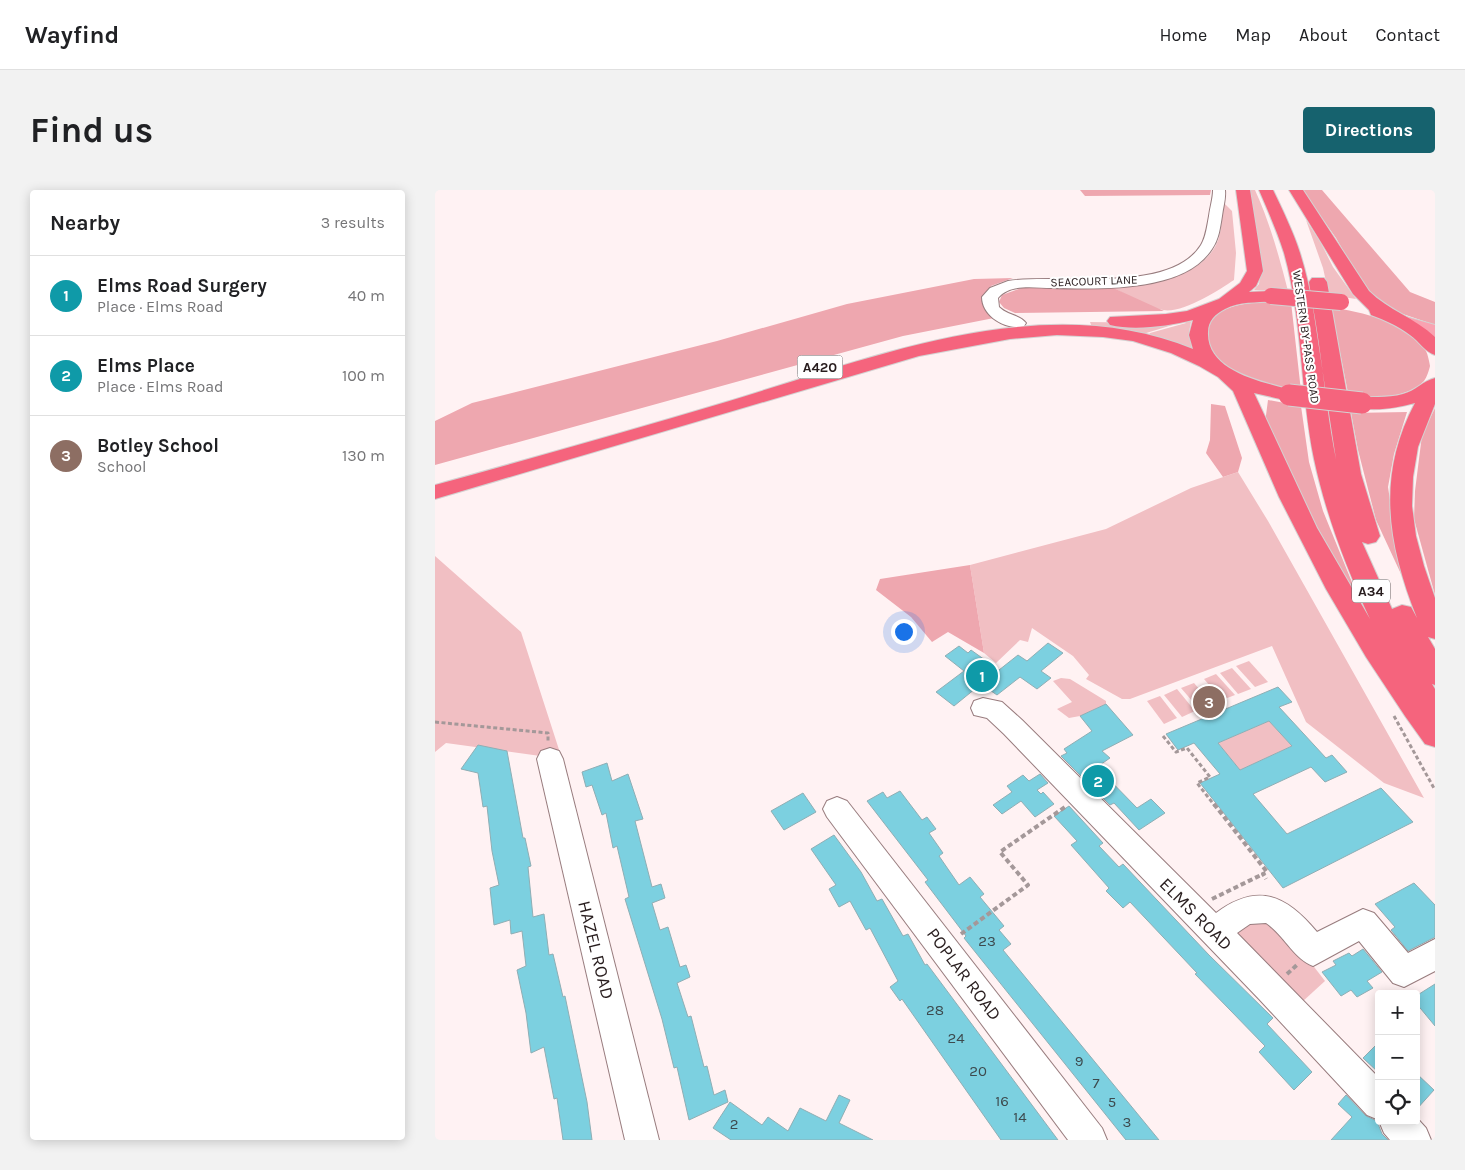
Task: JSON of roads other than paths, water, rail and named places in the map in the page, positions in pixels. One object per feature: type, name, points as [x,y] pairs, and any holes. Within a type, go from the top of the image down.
[{"type":"highway","points":[[1243,190],[1255,271],[1251,281],[1242,291],[1216,306],[1201,322],[1198,336],[1203,352],[1235,382],[1246,396],[1291,499],[1339,589],[1388,668],[1435,734]]},
{"type":"highway","name":"WESTERN BY-PASS ROAD","points":[[1266,190],[1285,232],[1300,282],[1319,430],[1335,459]]},
{"type":"highway","name":"WESTERN BY-PASS ROAD","points":[[1282,190],[1299,224],[1312,259],[1327,332],[1335,459]]},
{"type":"highway","points":[[1296,190],[1362,294],[1373,305],[1422,335],[1435,349]]},
{"type":"highway","points":[[1216,306],[1242,298],[1296,297],[1341,302],[1370,309],[1394,318]]},
{"type":"highway","name":"A420","points":[[435,478],[855,357],[934,337],[1018,323],[1061,320],[1164,321],[1190,316],[1216,306]]},
{"type":"highway","name":"A420","points":[[435,492],[555,459],[860,368],[987,337],[1050,330],[1109,332],[1166,345],[1190,354],[1221,370]]},
{"type":"highway","points":[[1221,370],[1253,386],[1289,395],[1362,403],[1383,403],[1410,398],[1425,392],[1435,384]]},
{"type":"highway","points":[[1435,384],[1413,426],[1403,465],[1401,486],[1401,507],[1407,547],[1421,594],[1435,629]]},
{"type":"highway","name":"A34","points":[[1335,459],[1393,597],[1435,674]]},
{"type":"highway","name":"A34","points":[[1335,459],[1336,500],[1359,564],[1397,644],[1435,714]]},
{"type":"main road","points":[[1394,318],[1435,331]]},
{"type":"street","name":"SEACOURT LANE","points":[[1018,323],[1002,317],[989,305],[989,297],[997,290],[1023,284],[1100,284],[1132,281],[1160,276],[1193,261],[1204,251],[1212,235],[1219,192]]},
{"type":"street","name":"ELMS ROAD","points":[[983,708],[993,709],[1082,795],[1375,1099]]},
{"type":"street","name":"HAZEL ROAD","points":[[550,759],[642,1140]]},
{"type":"street","name":"POPLAR ROAD","points":[[837,809],[1090,1140]]},
{"type":"street","points":[[1214,932],[1241,913],[1261,908],[1272,910],[1281,915],[1313,951],[1363,923],[1404,972],[1435,954]]},
{"type":"street","points":[[1400,1125],[1414,1140]]},
{"type":"place","name":"Elms Road Surgery","points":[[982,676]]},
{"type":"place","name":"Botley School","points":[[1209,702]]},
{"type":"place","name":"Elms Place","points":[[1098,781]]}]
